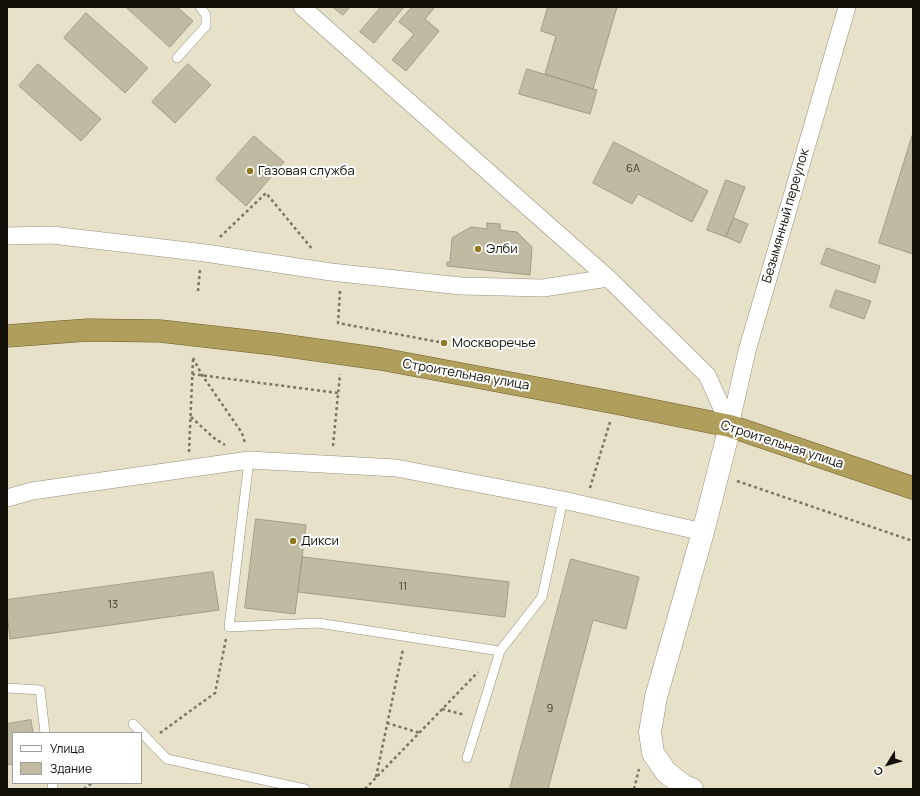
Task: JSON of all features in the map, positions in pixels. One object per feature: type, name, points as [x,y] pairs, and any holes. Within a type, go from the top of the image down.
[{"type":"highway","name":"Строительная улица","points":[[7,336],[88,330],[160,331],[266,343],[381,360],[616,402],[730,426],[913,488]]},
{"type":"street","points":[[302,7],[608,278],[708,375],[730,426],[703,532],[656,697],[650,732],[653,753],[666,772],[688,788]]},
{"type":"street","name":"Безымянный переулок","points":[[730,426],[750,343],[847,7]]},
{"type":"street","points":[[7,236],[52,234],[205,252],[331,272],[461,286],[543,288],[608,278]]},
{"type":"street","points":[[7,498],[32,491],[249,460],[396,468],[563,500],[703,532]]},
{"type":"lane","points":[[177,58],[206,26],[206,15],[200,7]]},
{"type":"lane","points":[[249,460],[229,627],[318,623],[500,650]]},
{"type":"lane","points":[[467,758],[500,650],[542,597],[563,500]]},
{"type":"lane","points":[[7,688],[40,690],[45,732]]},
{"type":"lane","points":[[133,724],[141,732]]},
{"type":"lane","points":[[142,734],[167,759],[305,789]]},
{"type":"path","points":[[205,252],[266,194],[331,272]]},
{"type":"path","points":[[341,290],[338,323],[444,343]]},
{"type":"path","points":[[188,469],[193,358],[202,375],[242,433],[249,460]]},
{"type":"path","points":[[331,465],[340,369]]},
{"type":"path","points":[[192,374],[338,393]]},
{"type":"path","points":[[586,505],[616,402]]},
{"type":"path","points":[[190,417],[214,438],[249,460]]},
{"type":"path","points":[[718,474],[913,540]]},
{"type":"path","points":[[149,741],[215,693],[229,627]]},
{"type":"path","points":[[376,778],[406,636]]},
{"type":"path","points":[[365,789],[500,650]]},
{"type":"path","points":[[442,709],[479,719]]},
{"type":"path","points":[[387,723],[420,733]]},
{"type":"building","points":[[126,7],[177,7],[193,21],[170,47]]},
{"type":"building","points":[[333,7],[350,7],[343,15]]},
{"type":"building","points":[[381,7],[404,7],[374,43],[360,32]]},
{"type":"building","points":[[412,7],[435,7],[425,19],[439,31],[406,71],[392,60],[414,34],[399,22]]},
{"type":"building","points":[[548,7],[617,7],[593,89],[545,74],[556,36],[541,31]]},
{"type":"building","points":[[86,13],[148,68],[125,93],[64,38]]},
{"type":"building","points":[[38,64],[101,119],[81,141],[19,86]]},
{"type":"building","points":[[188,64],[211,85],[175,123],[152,102]]},
{"type":"building","points":[[527,69],[597,90],[590,114],[519,94]]},
{"type":"building","points":[[913,133],[913,254],[879,243]]},
{"type":"building","name":"Газовая служба","points":[[254,136],[284,162],[246,206],[216,179]]},
{"type":"building","points":[[614,142],[708,191],[692,222],[638,194],[632,204],[593,183]]},
{"type":"building","points":[[726,180],[745,187],[726,237],[707,230]]},
{"type":"building","points":[[734,218],[748,224],[740,243],[726,237]]},
{"type":"building","points":[[487,223],[500,224],[500,230],[517,232],[532,247],[530,275],[447,266],[447,262],[450,262],[452,238],[471,227],[487,229]]},
{"type":"building","points":[[827,248],[880,266],[875,283],[821,264]]},
{"type":"building","points":[[836,290],[871,301],[864,319],[830,307]]},
{"type":"building","points":[[256,519],[306,525],[295,614],[245,608]]},
{"type":"building","points":[[303,557],[509,582],[505,617],[298,592]]},
{"type":"building","points":[[571,559],[639,577],[626,629],[593,620],[548,789],[510,789]]},
{"type":"building","points":[[213,572],[219,610],[10,639],[7,600]]},
{"type":"building","points":[[31,720],[33,732],[12,732],[12,764],[7,765],[7,724]]},
{"type":"place","name":"Газовая служба","points":[[250,171]]},
{"type":"place","name":"Элби","points":[[478,249]]},
{"type":"place","name":"Москворечье","points":[[444,343]]},
{"type":"place","name":"Дикси","points":[[293,541]]}]
